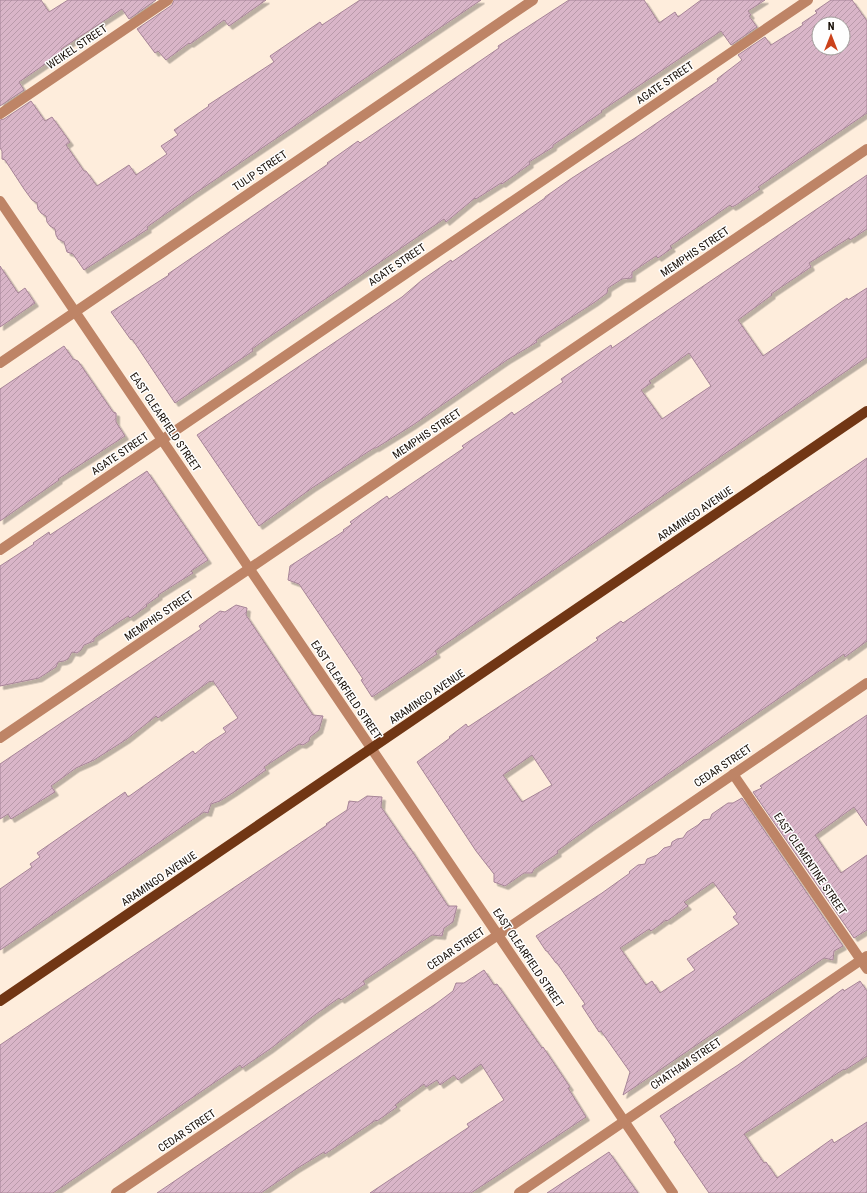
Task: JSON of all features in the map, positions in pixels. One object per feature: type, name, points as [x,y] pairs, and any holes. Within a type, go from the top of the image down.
[{"type":"main road","name":"ARAMINGO AVENUE","points":[[0,1001],[867,411]]},
{"type":"street","name":"WEIKEL STREET","points":[[0,114],[168,0]]},
{"type":"street","name":"TULIP STREET","points":[[0,363],[533,0]]},
{"type":"street","name":"AGATE STREET","points":[[0,550],[808,0]]},
{"type":"street","name":"MEMPHIS STREET","points":[[0,738],[867,149]]},
{"type":"street","name":"EAST CLEARFIELD STREET","points":[[0,201],[673,1193]]},
{"type":"street","name":"CEDAR STREET","points":[[116,1193],[498,936],[867,683]]},
{"type":"street","name":"EAST CLEMENTINE STREET","points":[[733,774],[865,962]]},
{"type":"street","name":"CHATHAM STREET","points":[[519,1193],[624,1121],[865,962]]},
{"type":"building","points":[[0,0],[41,0],[49,12],[68,0],[156,0],[129,19],[122,9],[61,49],[63,52],[19,82],[24,90],[0,106]]},
{"type":"building","points":[[174,0],[266,0],[229,26],[224,20],[166,60],[158,51],[155,53],[137,29],[172,5]]},
{"type":"building","points":[[360,0],[481,0],[194,194],[147,227],[148,229],[84,270],[73,254],[67,252],[64,242],[58,239],[55,229],[50,226],[47,222],[46,216],[38,209],[37,203],[32,200],[5,160],[2,159],[2,151],[0,148],[0,120],[4,119],[31,101],[45,121],[52,117],[70,142],[66,145],[84,171],[86,171],[97,186],[129,165],[136,175],[167,154],[161,146],[178,135],[174,130],[209,106],[208,105],[274,62],[270,56],[320,22],[322,25]]},
{"type":"building","points":[[569,0],[644,0],[659,23],[675,12],[678,17],[701,0],[765,0],[748,11],[751,15],[749,16],[757,27],[731,45],[721,31],[601,111],[602,112],[553,145],[553,147],[529,162],[530,164],[502,184],[501,183],[476,199],[475,198],[446,222],[444,219],[266,339],[252,349],[253,351],[175,403],[132,339],[131,340],[111,312],[169,275],[168,274],[328,164],[327,163],[358,141],[360,143],[499,48],[498,46]]},
{"type":"building","points":[[831,0],[852,0],[867,21],[867,113],[758,187],[760,189],[736,205],[732,207],[730,205],[670,246],[672,248],[658,258],[656,256],[632,272],[632,278],[622,279],[608,288],[607,293],[536,340],[537,342],[507,360],[413,425],[312,488],[259,526],[197,435],[402,297],[422,280],[451,260],[452,262],[572,178],[635,138],[718,81],[717,79],[742,60],[738,55],[765,37],[771,45],[803,25],[802,23],[811,17],[811,56],[851,56],[851,16],[812,16],[817,13],[815,11]]},
{"type":"building","points":[[867,175],[867,229],[850,240],[849,238],[809,263],[811,267],[771,294],[772,295],[738,320],[763,356],[847,298],[848,300],[867,288],[867,357],[435,651],[437,654],[372,697],[361,680],[363,679],[299,584],[288,580],[290,566],[344,531],[343,530],[352,524],[350,522],[387,496],[389,499],[464,448],[462,446],[512,412],[514,415],[563,382],[561,379],[611,345],[612,348]],"holes":[[[689,353],[711,386],[662,419],[641,390],[651,383],[649,381]]]},
{"type":"building","points":[[0,266],[18,293],[25,288],[35,303],[0,327]]},
{"type":"building","points":[[64,346],[73,359],[78,361],[113,412],[116,413],[116,422],[125,436],[58,479],[59,480],[0,521],[0,389]]},
{"type":"building","points":[[867,458],[867,641],[845,657],[844,654],[593,825],[557,851],[558,853],[534,869],[532,873],[524,873],[505,886],[494,882],[494,874],[476,851],[417,762],[450,738],[449,737],[466,724],[468,727],[598,640],[596,638],[621,621],[623,623]],"holes":[[[532,755],[552,785],[522,802],[503,775]]]},
{"type":"building","points":[[147,471],[208,560],[191,571],[193,573],[158,595],[159,596],[146,605],[147,606],[130,618],[128,616],[94,638],[94,641],[84,645],[77,653],[72,652],[68,659],[58,662],[56,667],[39,678],[0,686],[0,566],[34,544],[33,543],[49,532],[50,535]]},
{"type":"building","points":[[236,605],[247,608],[246,615],[313,715],[323,716],[319,730],[310,737],[309,741],[303,745],[299,744],[264,767],[266,770],[234,792],[220,801],[211,804],[208,813],[204,812],[0,950],[0,889],[32,867],[30,864],[40,857],[37,853],[125,792],[128,797],[193,751],[195,754],[226,732],[223,728],[238,718],[213,681],[210,681],[158,718],[156,716],[127,739],[94,760],[76,768],[51,786],[55,792],[11,819],[8,814],[0,819],[0,764],[201,629],[199,626],[220,611],[225,612]]},
{"type":"building","points":[[867,715],[867,826],[854,807],[815,835],[841,873],[867,855],[867,930],[854,938],[753,792],[762,788],[760,786]]},
{"type":"building","points":[[367,796],[382,797],[381,807],[448,906],[457,906],[453,922],[444,928],[442,936],[432,935],[363,981],[365,984],[341,1000],[339,998],[316,1014],[270,1049],[242,1068],[240,1065],[53,1193],[0,1193],[0,1045],[327,825],[326,824],[347,810],[349,801],[358,802]]},
{"type":"building","points":[[742,798],[843,946],[834,951],[833,960],[824,958],[623,1095],[630,1072],[601,1031],[599,1032],[582,1006],[585,1004],[557,963],[546,951],[536,936],[602,893],[630,873],[629,872],[638,865],[645,864],[647,859],[657,855],[664,848],[671,846],[672,842],[683,838],[687,832],[703,820],[710,819],[712,814],[728,803],[733,803]],"holes":[[[713,882],[737,914],[733,917],[739,924],[687,959],[695,970],[660,993],[652,981],[646,985],[620,948],[649,929],[651,931],[666,920],[667,921],[688,906],[684,902]]]},
{"type":"building","points":[[484,970],[494,985],[497,984],[542,1048],[543,1047],[570,1087],[568,1088],[586,1117],[471,1193],[370,1193],[469,1127],[467,1124],[504,1100],[481,1064],[458,1080],[454,1075],[440,1085],[437,1080],[426,1087],[424,1084],[395,1105],[397,1107],[377,1121],[376,1120],[325,1154],[324,1152],[296,1169],[261,1193],[157,1193],[437,1003],[453,991],[456,983],[464,983]]},
{"type":"building","points":[[860,981],[867,991],[867,1056],[845,1070],[844,1069],[744,1134],[764,1163],[766,1162],[777,1178],[832,1139],[834,1143],[867,1122],[867,1193],[709,1193],[674,1142],[676,1140],[660,1116],[738,1065],[843,989],[844,991]]},
{"type":"building","points":[[609,1152],[638,1193],[547,1193]]}]
